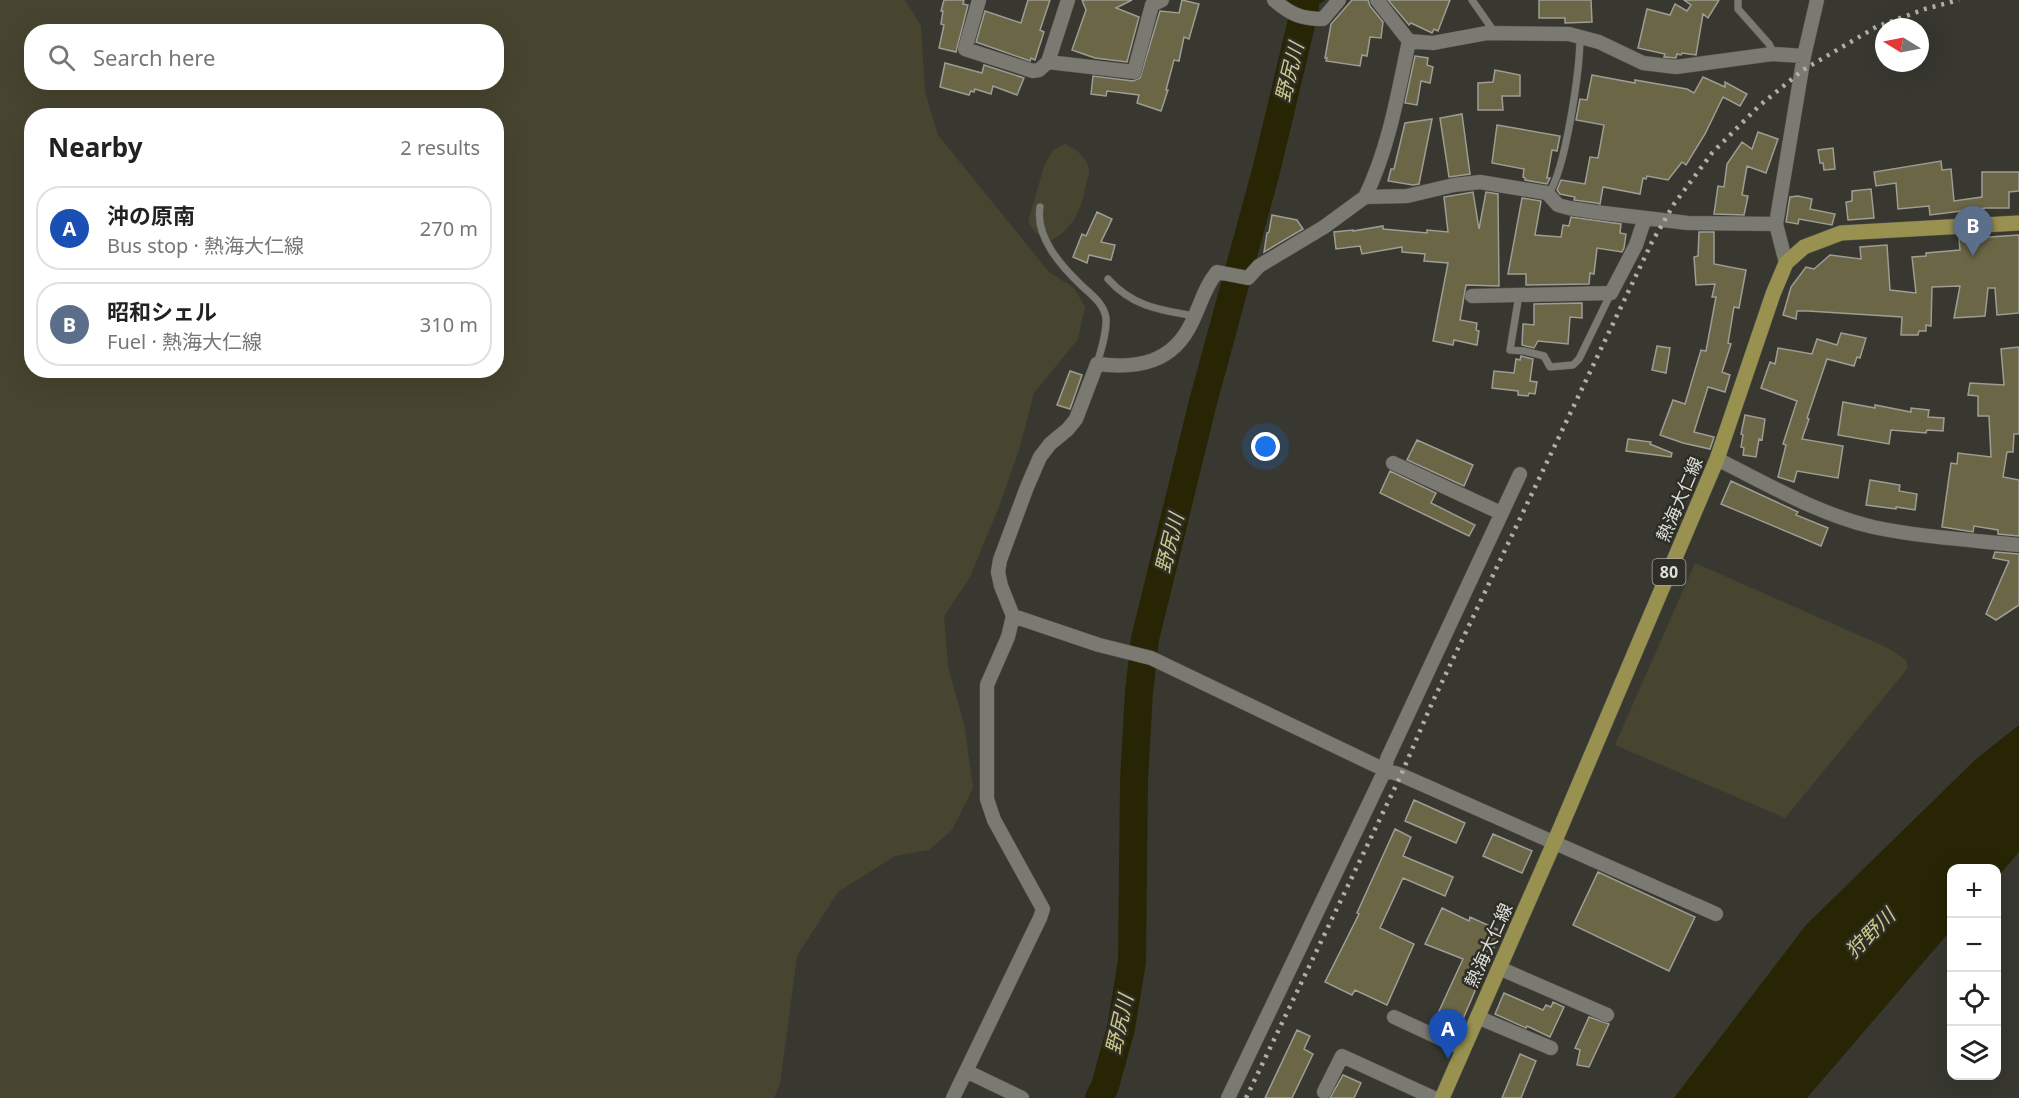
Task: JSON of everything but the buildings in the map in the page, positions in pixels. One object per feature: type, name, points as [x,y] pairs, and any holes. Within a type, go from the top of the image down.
[{"type":"main road","name":"熱海大仁線","points":[[1442,1098],[1554,843],[1717,459],[1773,294],[1786,263],[1804,247],[1841,233],[2019,223]]},
{"type":"street","points":[[979,0],[965,49],[1033,71],[1039,70],[1048,62],[1068,0]]},
{"type":"street","points":[[1048,62],[1134,72],[1152,5],[1162,0]]},
{"type":"street","points":[[1274,0],[1294,15],[1323,19],[1339,0]]},
{"type":"street","points":[[1377,0],[1409,41],[1433,43],[1495,33],[1580,36],[1599,42],[1643,63],[1676,67],[1746,56],[1774,54],[1804,56]]},
{"type":"street","points":[[1786,263],[1776,224],[1804,56],[1817,0]]},
{"type":"street","points":[[953,1098],[1043,909],[994,820],[987,799],[987,685],[1008,637],[1013,616],[998,572],[1000,560],[1040,457],[1076,419],[1097,364],[1134,366],[1150,363],[1161,357],[1180,342],[1195,316],[1207,285],[1217,272],[1248,278],[1260,266],[1324,227],[1365,197],[1376,176],[1392,120],[1409,41]]},
{"type":"street","points":[[1365,197],[1407,196],[1454,185],[1480,182],[1538,191],[1548,195],[1558,205],[1569,208],[1688,223],[1776,224]]},
{"type":"street","points":[[1472,296],[1611,294],[1636,245],[1645,218]]},
{"type":"street","points":[[1717,459],[1840,517],[1873,527],[2019,545]]},
{"type":"street","points":[[1394,462],[1501,513]]},
{"type":"street","points":[[1228,1098],[1386,770],[1387,759],[1520,474]]},
{"type":"street","points":[[1013,616],[1099,645],[1151,658],[1386,770],[1716,914]]},
{"type":"street","points":[[1499,968],[1607,1015]]},
{"type":"street","points":[[1394,1017],[1463,1049]]},
{"type":"street","points":[[1477,1017],[1551,1048]]},
{"type":"street","points":[[1324,1092],[1342,1056],[1434,1098]]},
{"type":"street","points":[[966,1071],[1022,1098]]},
{"type":"lane","points":[[1472,0],[1495,33]]},
{"type":"lane","points":[[1738,0],[1738,9],[1769,44],[1774,54]]},
{"type":"lane","points":[[1548,195],[1563,150],[1577,78],[1580,36]]},
{"type":"lane","points":[[1040,207],[1038,218],[1041,231],[1050,248],[1077,281],[1099,302],[1104,311],[1106,329],[1097,364]]},
{"type":"lane","points":[[1108,279],[1123,294],[1138,303],[1156,309],[1195,316]]},
{"type":"lane","points":[[1519,295],[1510,350],[1544,356],[1550,367],[1573,365],[1579,359],[1611,294]]},
{"type":"shaded area","points":[[0,0],[905,0],[921,26],[925,92],[938,135],[1049,272],[1074,288],[1085,307],[1078,339],[1034,393],[1019,450],[999,507],[970,577],[944,616],[948,667],[964,724],[973,788],[952,830],[929,850],[895,856],[838,892],[797,956],[780,1084],[774,1098],[0,1098]]},
{"type":"shaded area","points":[[1065,144],[1084,158],[1089,173],[1081,205],[1074,220],[1058,237],[1050,241],[1036,233],[1028,222],[1044,166],[1053,150]]},
{"type":"shaded area","points":[[1695,563],[1888,648],[1906,660],[1908,667],[1903,674],[1785,818],[1615,745]]},
{"type":"water","name":"狩野川","points":[[2019,725],[2019,852],[2001,873],[2001,864],[1947,864],[1947,935],[1807,1098],[1674,1098],[1806,925],[1976,759]]},
{"type":"waterway","name":"野尻川","points":[[1099,1098],[1105,1086],[1121,1028],[1132,961],[1134,780],[1139,692],[1145,639],[1203,402],[1266,171],[1305,8],[1298,0]]},
{"type":"waterway","points":[[1305,8],[1322,0]]},
{"type":"railway","points":[[1246,1098],[1652,242],[1674,204],[1712,153],[1759,106],[1803,70],[1876,27],[1925,9],[1959,0]]},
{"type":"place","name":"昭和シェル","points":[[1973,256]]},
{"type":"place","name":"沖の原南","points":[[1448,1059]]}]
